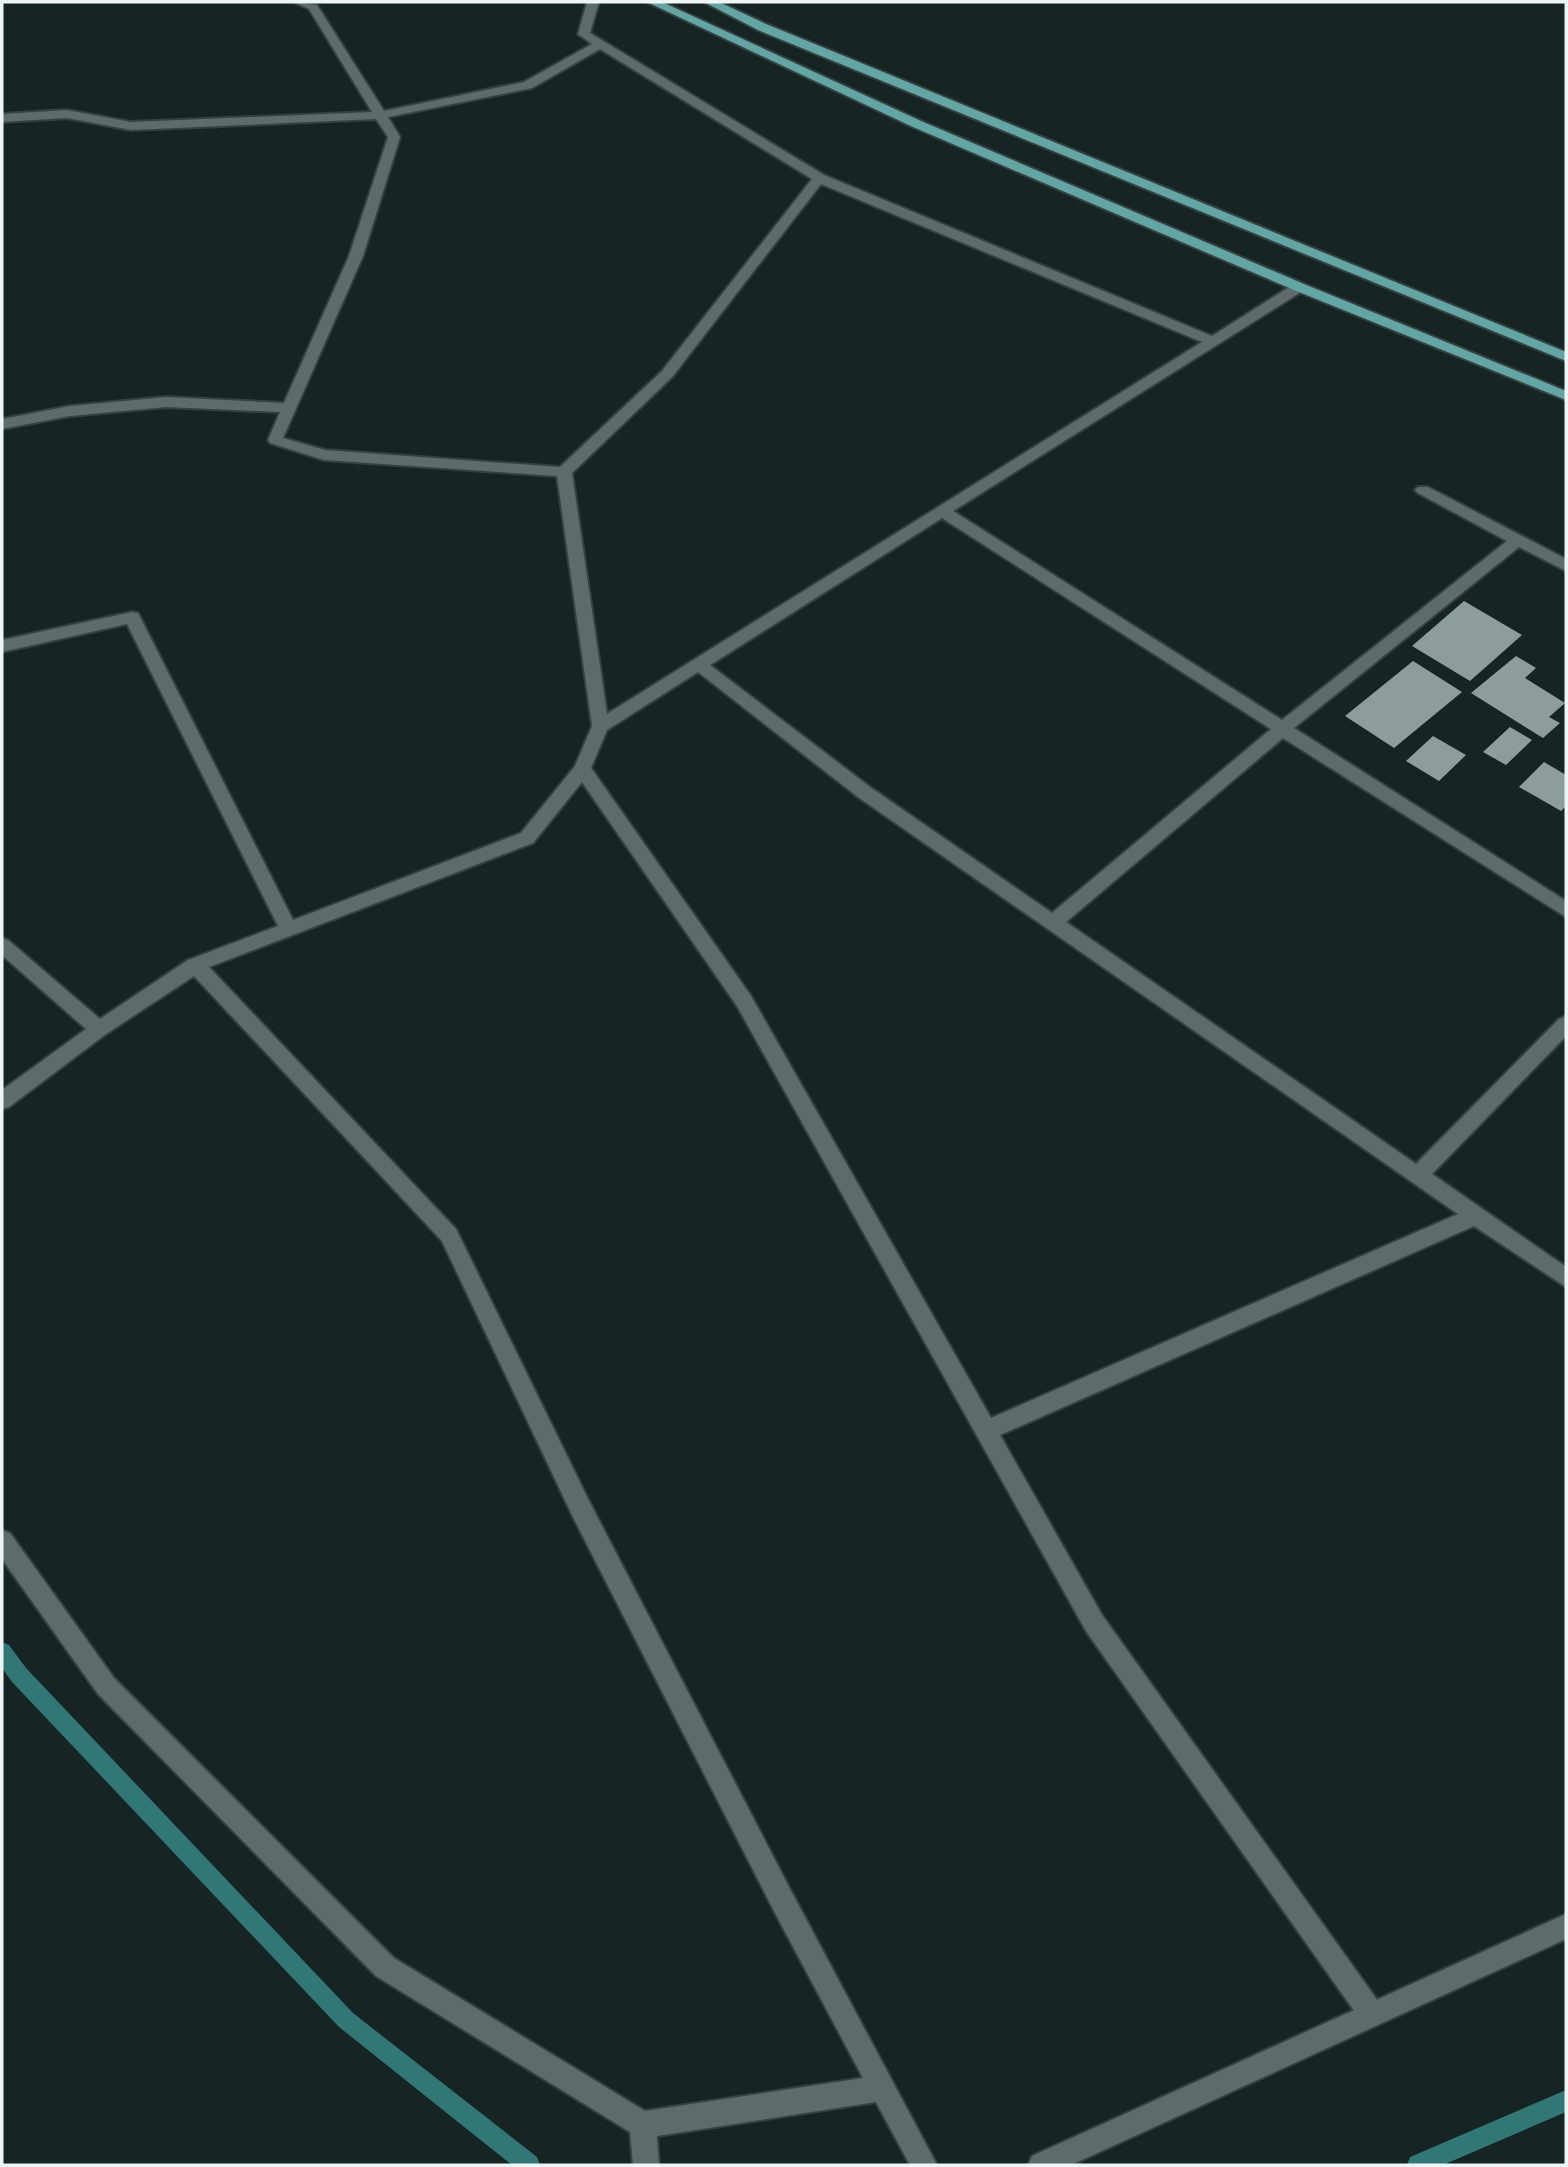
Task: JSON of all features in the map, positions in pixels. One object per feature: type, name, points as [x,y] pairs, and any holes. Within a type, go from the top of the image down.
[{"type":"main road","points":[[653,2],[846,91],[916,106],[1566,358]]},
{"type":"main road","points":[[710,2],[762,27],[876,74],[916,106],[1299,287],[1566,396]]},
{"type":"main road","points":[[846,91],[876,74]]},
{"type":"street","points":[[300,2],[313,7],[394,137],[356,256],[275,440],[324,455],[564,472],[667,374],[819,178]]},
{"type":"street","points":[[593,2],[584,34],[819,178],[1212,341]]},
{"type":"street","points":[[2,118],[66,114],[131,126],[380,115],[528,85],[601,44]]},
{"type":"street","points":[[600,726],[1299,287]]},
{"type":"street","points":[[2,424],[70,411],[166,401],[288,408]]},
{"type":"street","points":[[2,1101],[99,1029],[195,965],[527,838],[582,769],[600,726],[564,472]]},
{"type":"street","points":[[1423,490],[1566,566]]},
{"type":"street","points":[[941,511],[1566,909]]},
{"type":"street","points":[[1053,923],[1281,730],[1518,540]]},
{"type":"street","points":[[2,646],[132,617],[289,930]]},
{"type":"street","points":[[698,664],[864,792],[1566,1278]]},
{"type":"street","points":[[582,769],[744,1001],[1094,1623],[1371,2014]]},
{"type":"street","points":[[2,945],[99,1029]]},
{"type":"street","points":[[195,965],[449,1235],[581,1509],[782,1900],[924,2165]]},
{"type":"street","points":[[1419,1174],[1566,1024]]},
{"type":"street","points":[[986,1432],[1477,1215]]},
{"type":"street","points":[[2,1541],[106,1686],[385,1967],[643,2125],[883,2088]]},
{"type":"street","points":[[1041,2165],[1566,1926]]},
{"type":"street","points":[[643,2125],[646,2165]]},
{"type":"building","points":[[1464,601],[1522,635],[1470,681],[1412,646]]},
{"type":"building","points":[[1516,656],[1536,668],[1525,678],[1565,703],[1549,717],[1560,723],[1543,738],[1471,693]]},
{"type":"building","points":[[1413,661],[1462,692],[1394,748],[1345,716]]},
{"type":"building","points":[[1510,727],[1532,740],[1506,765],[1483,752]]},
{"type":"building","points":[[1433,736],[1466,755],[1439,781],[1406,761]]},
{"type":"building","points":[[1544,762],[1566,775],[1566,806],[1561,811],[1519,787]]},
{"type":"waterway","points":[[2,1652],[19,1675],[346,2020],[529,2165]]},
{"type":"waterway","points":[[1418,2165],[1566,2101]]}]
